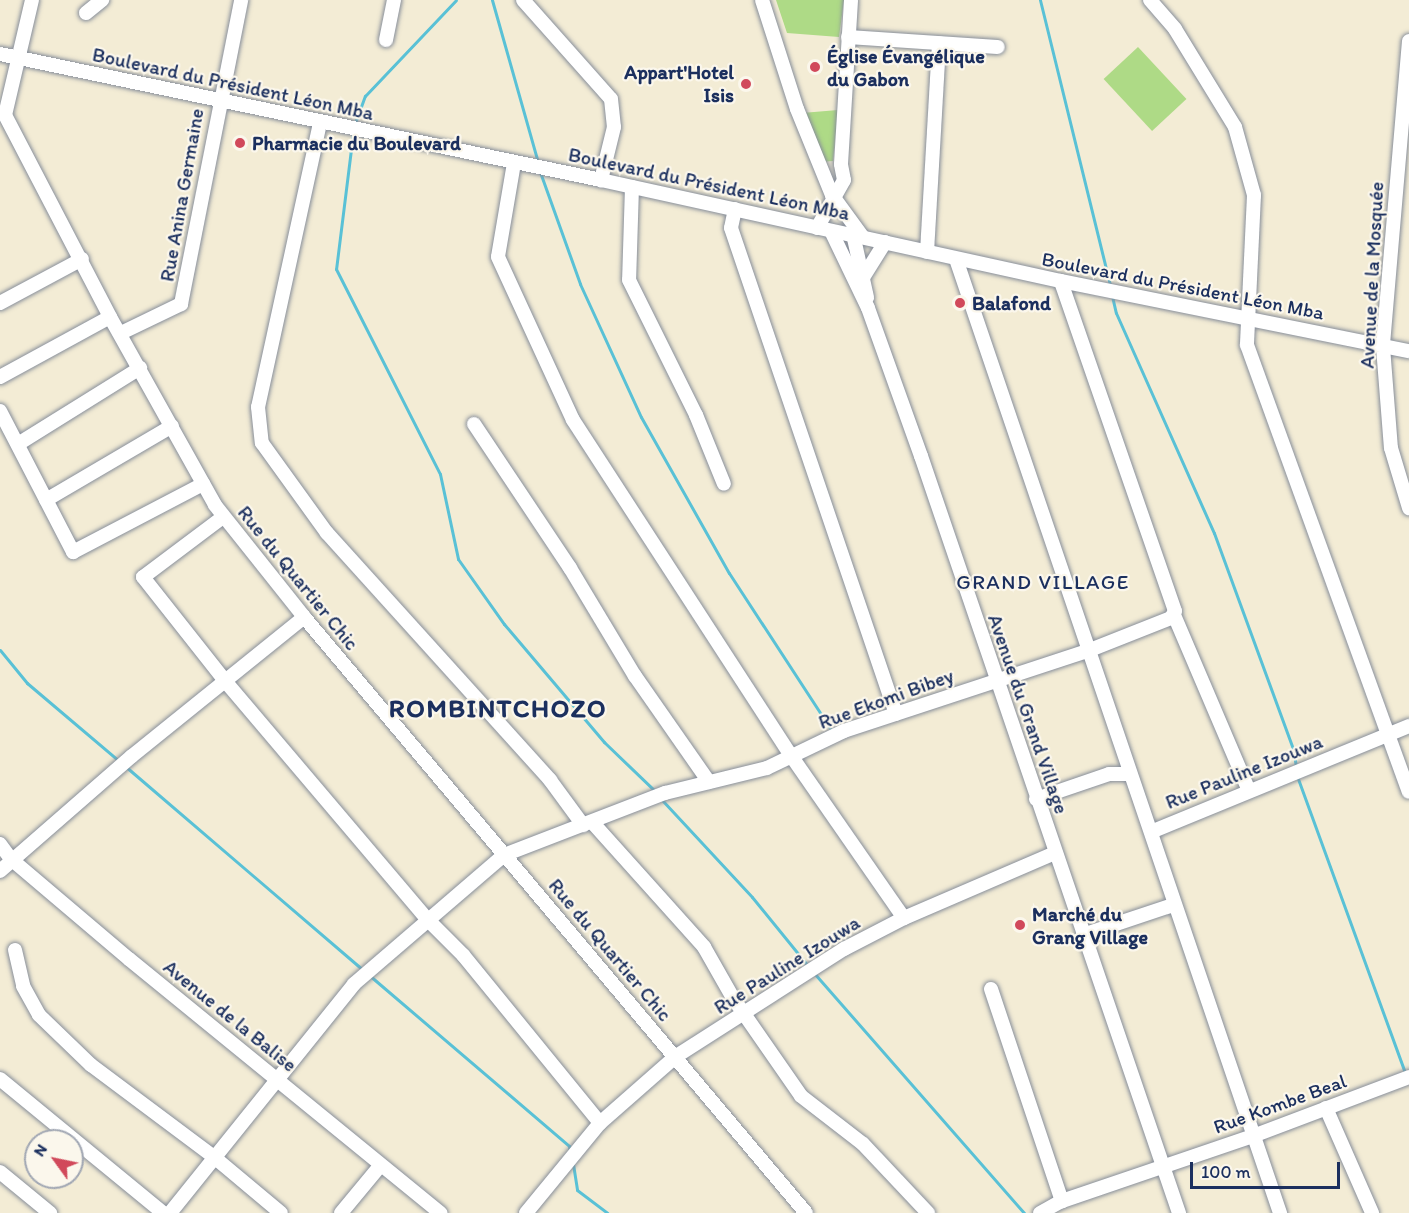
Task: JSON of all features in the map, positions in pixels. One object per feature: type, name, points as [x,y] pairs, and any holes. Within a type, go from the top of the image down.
[{"type":"street","name":"Rue du Quartier Chic","points":[[32,0],[16,58],[5,115],[82,259],[110,317],[223,517],[304,617],[806,1213]]},
{"type":"street","points":[[86,14],[102,0]]},
{"type":"street","points":[[219,99],[240,0]]},
{"type":"street","points":[[386,40],[394,0]]},
{"type":"street","points":[[523,0],[611,99],[614,127],[601,180]]},
{"type":"street","points":[[762,0],[797,109],[832,195],[857,235],[868,308]]},
{"type":"street","points":[[824,230],[832,195],[844,180],[841,164],[851,0]]},
{"type":"street","points":[[1150,0],[1175,29],[1236,127],[1254,195],[1246,317],[1247,345],[1409,792]]},
{"type":"street","points":[[848,37],[998,47]]},
{"type":"street","name":"Avenue de la Mosquée","points":[[1409,41],[1407,90],[1383,347],[1391,448],[1409,508]]},
{"type":"street","points":[[927,252],[939,43]]},
{"type":"street","name":"Boulevard du Président Léon Mba","points":[[0,54],[219,99],[361,132],[601,180],[824,230],[857,235],[1061,282],[1409,351]]},
{"type":"street","name":"Rue Anina Germaine","points":[[121,333],[181,304],[219,99]]},
{"type":"street","points":[[320,123],[258,407],[262,443],[327,533],[588,823],[679,915],[801,1096],[863,1144],[928,1213]]},
{"type":"street","points":[[514,163],[498,257],[562,399],[792,757],[904,918]]},
{"type":"street","points":[[632,187],[629,280],[696,415],[724,484]]},
{"type":"street","points":[[735,209],[731,228],[896,714]]},
{"type":"street","name":"Avenue du Grand Village","points":[[824,230],[868,308],[1179,1213]]},
{"type":"street","points":[[864,276],[885,242]]},
{"type":"street","points":[[0,303],[82,259]]},
{"type":"street","points":[[956,259],[1090,650],[1129,774],[1153,831]]},
{"type":"street","points":[[1061,282],[1174,615],[1249,791]]},
{"type":"street","points":[[0,376],[110,317]]},
{"type":"street","points":[[18,444],[140,368]]},
{"type":"street","points":[[0,411],[73,552],[203,484]]},
{"type":"street","points":[[474,424],[570,568],[635,676],[709,782]]},
{"type":"street","points":[[46,500],[172,426]]},
{"type":"street","points":[[223,517],[143,577],[226,682],[427,919],[463,955],[600,1123]]},
{"type":"street","name":"Rue Ekomi Bibey","points":[[170,1213],[373,963],[504,855],[665,794],[767,768],[844,731],[1090,650],[1174,615]]},
{"type":"street","points":[[0,871],[132,756],[304,617]]},
{"type":"street","name":"Rue Pauline Izouwa","points":[[1280,1213],[1173,905],[1153,831],[1409,726]]},
{"type":"street","points":[[1036,799],[1109,774],[1129,774]]},
{"type":"street","name":"Avenue de la Balise","points":[[0,844],[10,860],[440,1213]]},
{"type":"street","name":"Rue Pauline Izouwa","points":[[526,1213],[600,1123],[675,1058],[808,972],[904,918],[1055,853]]},
{"type":"street","points":[[1083,935],[1173,905]]},
{"type":"street","points":[[15,950],[23,986],[39,1015],[91,1065],[214,1157],[281,1213]]},
{"type":"street","points":[[991,989],[1062,1201]]},
{"type":"street","name":"Rue Kombe Beal","points":[[1040,1213],[1062,1201],[1253,1136],[1409,1077]]},
{"type":"street","points":[[0,1079],[163,1213]]},
{"type":"street","points":[[1326,1108],[1372,1213]]},
{"type":"street","points":[[341,1213],[380,1166]]},
{"type":"street","points":[[0,1172],[50,1213]]},
{"type":"green space","points":[[776,0],[844,0],[839,37],[787,33]]},
{"type":"green space","points":[[1138,47],[1186,99],[1152,131],[1104,79]]},
{"type":"green space","points":[[838,110],[833,161],[819,162],[802,113]]},
{"type":"waterway","points":[[355,123],[365,96],[456,0]]},
{"type":"waterway","points":[[492,0],[538,163]]},
{"type":"waterway","points":[[1040,0],[1110,286]]},
{"type":"waterway","points":[[353,133],[336,269],[440,474],[458,559],[504,624],[604,742],[656,792]]},
{"type":"waterway","points":[[540,172],[580,284],[641,417],[729,573],[830,728]]},
{"type":"waterway","points":[[1112,296],[1116,313],[1214,533],[1294,752],[1296,769]]},
{"type":"waterway","points":[[0,650],[27,683],[120,762]]},
{"type":"waterway","points":[[125,766],[364,971]]},
{"type":"waterway","points":[[1297,776],[1404,1070]]},
{"type":"waterway","points":[[662,800],[752,897],[808,966]]},
{"type":"waterway","points":[[814,973],[1024,1213]]},
{"type":"waterway","points":[[369,975],[569,1146],[570,1152]]},
{"type":"waterway","points":[[573,1164],[577,1190],[607,1213]]},
{"type":"place","name":"Église Évangélique du Gabon","points":[[815,67]]},
{"type":"place","name":"Appart'Hotel Isis","points":[[746,84]]},
{"type":"place","name":"Pharmacie du Boulevard","points":[[240,143]]},
{"type":"place","name":"Balafond","points":[[960,303]]},
{"type":"place","name":"Marché du Grang Village","points":[[1020,925]]},
{"type":"district","name":"GRAND VILLAGE","points":[[1043,582]]},
{"type":"district","name":"ROMBINTCHOZO","points":[[498,709]]}]
